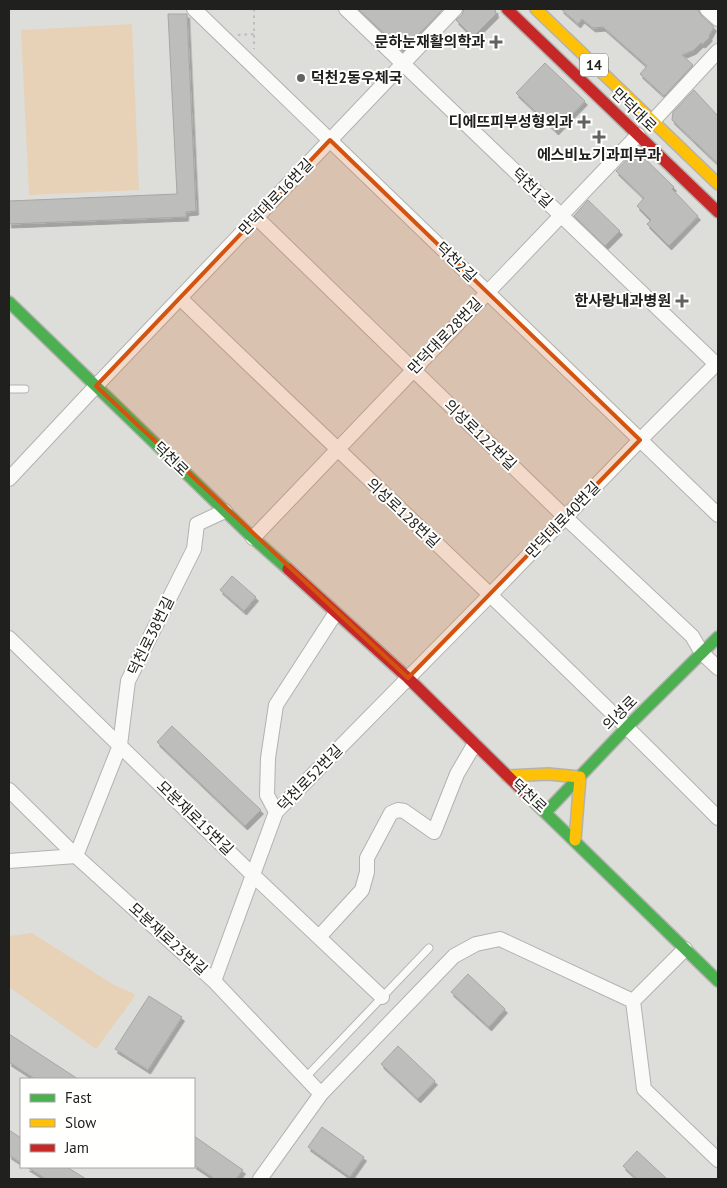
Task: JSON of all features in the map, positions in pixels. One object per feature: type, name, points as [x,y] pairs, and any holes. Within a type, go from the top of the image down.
[{"type":"main road","name":"만덕대로","points":[[507,9],[718,212]]},
{"type":"main road","name":"만덕대로","points":[[536,9],[718,184]]},
{"type":"main road","name":"덕천로","points":[[9,302],[253,538],[408,678],[474,745],[575,840],[718,981]]},
{"type":"main road","name":"의성로","points":[[546,812],[627,727],[718,637]]},
{"type":"main road","points":[[507,776],[548,774],[580,777],[575,840]]},
{"type":"street","name":"덕천2길","points":[[194,9],[718,515]]},
{"type":"street","name":"덕천1길","points":[[346,9],[717,364]]},
{"type":"street","name":"만덕대로16번길","points":[[10,475],[455,9]]},
{"type":"street","points":[[707,9],[718,19]]},
{"type":"street","points":[[652,122],[718,51]]},
{"type":"street","name":"만덕대로28번길","points":[[253,538],[638,135]]},
{"type":"street","name":"의성로122번길","points":[[256,218],[565,517],[692,636],[702,652],[718,668]]},
{"type":"street","name":"의성로128번길","points":[[180,298],[627,727],[718,818]]},
{"type":"street","name":"만덕대로40번길","points":[[408,678],[640,440],[717,364]]},
{"type":"street","name":"덕천로38번길","points":[[76,856],[120,744],[128,681],[194,549],[197,524],[225,511]]},
{"type":"street","points":[[276,812],[267,795],[268,758],[276,705],[336,614]]},
{"type":"street","name":"모분재로15번길","points":[[9,638],[254,876],[382,997]]},
{"type":"street","name":"덕천로52번길","points":[[214,981],[276,812],[408,678]]},
{"type":"street","points":[[320,937],[362,890],[367,872],[368,858],[391,813],[398,810],[404,811],[434,832],[457,774],[474,745]]},
{"type":"street","name":"모분재로23번길","points":[[9,790],[76,856],[214,981],[322,1094]]},
{"type":"street","points":[[9,861],[76,856]]},
{"type":"street","points":[[260,1179],[322,1094],[454,956],[476,944],[500,939],[633,1001]]},
{"type":"street","points":[[633,1001],[685,949]]},
{"type":"street","points":[[633,1001],[644,1089],[718,1160]]},
{"type":"lane","points":[[9,389],[25,389]]},
{"type":"lane","points":[[305,1078],[429,948]]},
{"type":"path","points":[[246,59],[254,51],[254,9]]},
{"type":"highlighted area","points":[[330,140],[640,440],[408,678],[96,386]]},
{"type":"shaded area","points":[[132,24],[139,190],[29,195],[21,30]]},
{"type":"shaded area","points":[[32,933],[114,985],[135,994],[96,1049],[9,987],[9,936]]},
{"type":"building","points":[[358,9],[443,9],[403,51]]},
{"type":"building","points":[[464,9],[495,9],[496,14],[473,37],[456,20],[462,15]]},
{"type":"building","points":[[561,9],[698,9],[701,15],[714,27],[710,37],[703,44],[701,43],[694,50],[682,55],[693,65],[664,96],[640,74],[647,66],[603,27],[593,28],[582,19],[578,24]]},
{"type":"building","points":[[168,14],[187,14],[196,211],[186,212],[186,217],[9,224],[9,201],[177,194]]},
{"type":"building","points":[[545,63],[585,101],[556,131],[516,93]]},
{"type":"building","points":[[694,90],[718,116],[718,164],[672,120],[673,112]]},
{"type":"building","points":[[636,150],[674,187],[672,189],[698,216],[669,246],[647,224],[651,220],[637,206],[644,198],[616,171]]},
{"type":"building","points":[[588,200],[620,231],[605,246],[574,216]]},
{"type":"building","points":[[232,576],[256,597],[244,611],[220,590]]},
{"type":"building","points":[[172,726],[261,810],[245,826],[157,742]]},
{"type":"building","points":[[468,974],[505,1009],[489,1027],[451,992]]},
{"type":"building","points":[[149,996],[182,1017],[148,1070],[115,1049]]},
{"type":"building","points":[[9,1034],[76,1078],[33,1078],[9,1062]]},
{"type":"building","points":[[398,1046],[435,1081],[418,1099],[381,1064]]},
{"type":"building","points":[[322,1127],[364,1157],[350,1177],[308,1147]]},
{"type":"building","points":[[9,1130],[20,1137],[20,1162],[9,1155]]},
{"type":"building","points":[[195,1137],[243,1170],[236,1179],[215,1179],[195,1166]]},
{"type":"building","points":[[637,1151],[667,1179],[637,1179],[623,1166]]},
{"type":"building","points":[[29,1168],[69,1168],[86,1179],[46,1179]]},
{"type":"traffic: fast","points":[[9,302],[253,538],[288,569]]},
{"type":"traffic: fast","points":[[546,812],[627,727],[718,637]]},
{"type":"traffic: fast","points":[[526,794],[718,981]]},
{"type":"traffic: slow","points":[[536,9],[718,184]]},
{"type":"traffic: slow","points":[[507,776],[548,774],[580,777],[575,840]]},
{"type":"traffic: jam","points":[[507,9],[718,212]]},
{"type":"traffic: jam","points":[[288,569],[408,678],[526,794]]},
{"type":"place","name":"문하눈재활의학과","points":[[496,42]]},
{"type":"place","name":"덕천2동우체국","points":[[301,78]]},
{"type":"place","name":"디에뜨피부성형외과","points":[[584,122]]},
{"type":"place","name":"에스비뇨기과피부과","points":[[599,137]]},
{"type":"place","name":"한사랑내과병원","points":[[682,301]]}]
